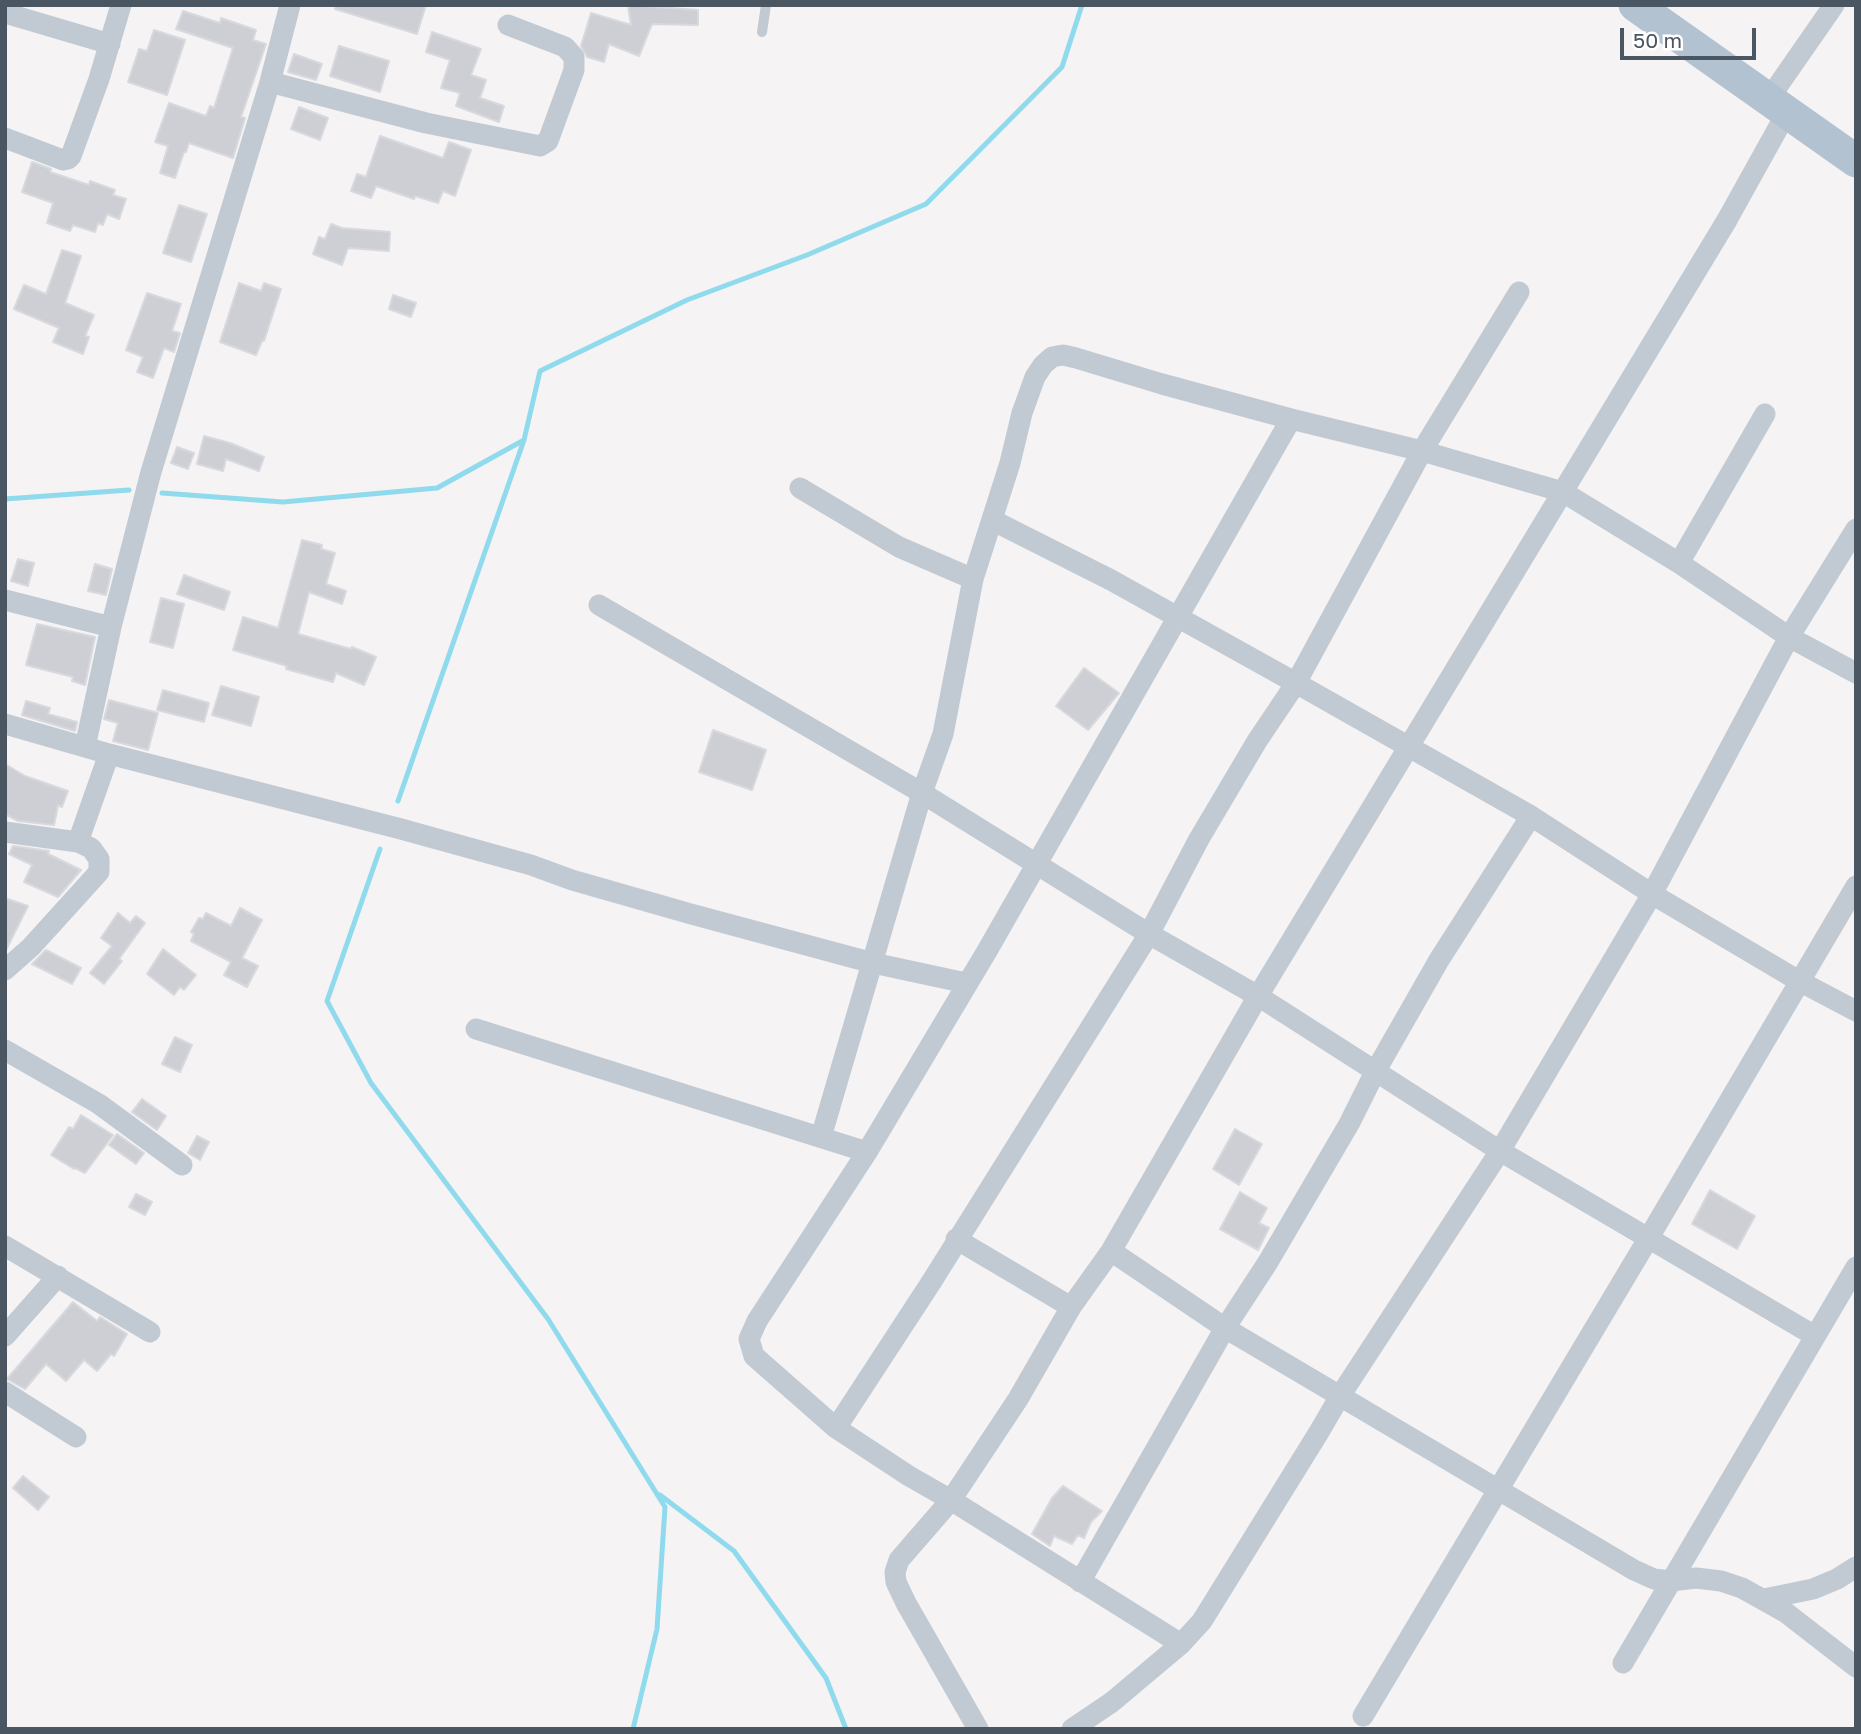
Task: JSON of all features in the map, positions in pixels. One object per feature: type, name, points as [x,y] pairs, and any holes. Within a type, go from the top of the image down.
[{"type":"main road","points":[[1635,5],[1856,161]]},
{"type":"street","points":[[5,138],[68,159],[71,156],[121,5]]},
{"type":"street","points":[[85,747],[111,626],[151,471],[270,82],[290,5]]},
{"type":"street","points":[[978,1729],[896,1582],[895,1572],[899,1560],[951,1500],[1018,1399],[1071,1307],[1111,1251],[1258,996],[1727,220],[1777,106],[1833,5]]},
{"type":"street","points":[[5,13],[110,44]]},
{"type":"street","points":[[270,82],[426,124],[540,146],[548,141],[574,69],[574,57],[565,47],[508,25]]},
{"type":"street","points":[[836,1428],[932,1281],[1149,934],[1199,839],[1257,741],[1296,683],[1422,451],[1519,292]]},
{"type":"street","points":[[821,1137],[922,793],[943,734],[973,579],[1010,463],[1022,413],[1035,377],[1042,365],[1052,357],[1063,355],[1076,358],[1162,384],[1422,451],[1563,492],[1679,563],[1789,637],[1856,673]]},
{"type":"street","points":[[1679,563],[1766,414]]},
{"type":"street","points":[[1181,1644],[836,1428],[754,1356],[749,1339],[757,1321],[867,1152],[987,951],[1291,419]]},
{"type":"street","points":[[800,488],[899,547],[973,579]]},
{"type":"street","points":[[992,520],[1111,580],[1531,816],[1653,894],[1799,981],[1856,1011]]},
{"type":"street","points":[[1072,1729],[1112,1702],[1181,1644],[1202,1621],[1340,1396],[1500,1151],[1653,894],[1789,637],[1856,529]]},
{"type":"street","points":[[5,600],[111,626]]},
{"type":"street","points":[[599,605],[922,793],[1149,934],[1258,996],[1500,1151],[1815,1336]]},
{"type":"street","points":[[5,724],[109,754],[414,832],[531,865],[585,884],[873,963],[966,983]]},
{"type":"street","points":[[78,842],[109,754]]},
{"type":"street","points":[[1080,1582],[1225,1328],[1268,1262],[1336,1147],[1439,960],[1531,816]]},
{"type":"street","points":[[5,832],[78,842],[91,848],[99,859],[99,872],[32,947],[5,970]]},
{"type":"street","points":[[1363,1716],[1856,886]]},
{"type":"street","points":[[476,1029],[867,1152]]},
{"type":"street","points":[[5,1050],[99,1104],[181,1165]]},
{"type":"street","points":[[956,1239],[1071,1307]]},
{"type":"street","points":[[5,1246],[150,1332]]},
{"type":"street","points":[[1111,1251],[1225,1328],[1634,1570],[1654,1579],[1671,1581],[1696,1578],[1721,1581],[1764,1599],[1856,1668]]},
{"type":"street","points":[[1623,1663],[1856,1267]]},
{"type":"street","points":[[5,1336],[58,1276]]},
{"type":"street","points":[[5,1392],[76,1437]]},
{"type":"street","points":[[1764,1599],[1813,1589],[1837,1580],[1856,1567]]},
{"type":"lane","points":[[762,32],[766,5]]},
{"type":"building","points":[[336,5],[426,5],[417,34],[335,9]]},
{"type":"building","points":[[628,5],[698,10],[698,25],[652,24],[639,56],[609,44],[604,62],[587,57],[581,46],[591,13],[631,25]]},
{"type":"building","points":[[183,11],[220,23],[221,18],[256,30],[253,40],[266,44],[241,117],[245,118],[233,158],[189,143],[175,178],[160,173],[168,146],[155,142],[169,103],[206,116],[210,106],[214,108],[233,48],[176,29]]},
{"type":"building","points":[[154,30],[185,40],[167,95],[128,82],[139,49],[147,51]]},
{"type":"building","points":[[432,32],[481,49],[471,75],[486,80],[480,98],[504,106],[499,122],[456,106],[460,93],[441,88],[450,60],[426,52]]},
{"type":"building","points":[[339,46],[389,61],[380,92],[330,76]]},
{"type":"building","points":[[294,54],[322,64],[316,80],[288,72]]},
{"type":"building","points":[[299,107],[328,118],[320,140],[291,129]]},
{"type":"building","points":[[380,136],[443,158],[449,142],[471,150],[455,196],[443,191],[438,203],[415,196],[414,199],[376,186],[371,198],[351,191],[357,174],[366,177]]},
{"type":"building","points":[[32,162],[51,169],[50,172],[89,185],[90,181],[115,190],[113,195],[126,199],[119,219],[107,214],[103,225],[98,223],[95,232],[73,225],[70,231],[47,223],[53,203],[22,192]]},
{"type":"building","points":[[179,205],[207,214],[191,262],[163,253]]},
{"type":"building","points":[[331,224],[342,228],[390,232],[389,251],[348,248],[342,265],[313,254],[319,237],[325,239]]},
{"type":"building","points":[[62,250],[81,256],[65,303],[94,315],[85,336],[89,337],[83,354],[53,342],[59,328],[14,309],[24,285],[46,294]]},
{"type":"building","points":[[239,283],[261,291],[264,283],[281,289],[264,341],[256,355],[220,342]]},
{"type":"building","points":[[147,293],[181,304],[172,331],[180,333],[174,352],[164,348],[153,378],[137,372],[143,357],[126,350]]},
{"type":"building","points":[[393,295],[416,303],[411,317],[389,309]]},
{"type":"building","points":[[204,436],[264,457],[259,471],[226,459],[223,471],[197,464]]},
{"type":"building","points":[[177,447],[194,453],[188,469],[171,463]]},
{"type":"building","points":[[302,540],[322,545],[321,549],[335,553],[326,584],[346,591],[342,604],[309,592],[298,634],[351,649],[352,647],[376,657],[364,685],[336,673],[333,682],[233,650],[243,617],[278,628]]},
{"type":"building","points":[[18,559],[34,563],[28,586],[11,581]]},
{"type":"building","points":[[95,564],[112,569],[106,595],[88,591]]},
{"type":"building","points":[[184,575],[230,592],[224,610],[177,594]]},
{"type":"building","points":[[161,598],[184,604],[173,648],[150,642]]},
{"type":"building","points":[[37,624],[95,637],[85,685],[72,681],[73,677],[26,665]]},
{"type":"building","points":[[1084,668],[1119,693],[1088,730],[1056,706]]},
{"type":"building","points":[[221,686],[259,697],[251,726],[212,715]]},
{"type":"building","points":[[163,690],[209,703],[204,722],[157,710]]},
{"type":"building","points":[[109,700],[158,713],[148,750],[113,741],[118,723],[104,719]]},
{"type":"building","points":[[26,701],[50,708],[48,714],[77,722],[75,731],[22,715]]},
{"type":"building","points":[[713,730],[766,750],[752,790],[699,772]]},
{"type":"building","points":[[5,764],[25,776],[68,791],[62,807],[58,805],[54,825],[18,821],[5,814]]},
{"type":"building","points":[[13,846],[49,851],[48,854],[81,870],[58,897],[24,882],[32,865],[9,854]]},
{"type":"building","points":[[5,898],[28,906],[5,952]]},
{"type":"building","points":[[240,908],[262,920],[242,958],[258,966],[247,987],[224,975],[231,962],[191,941],[194,934],[191,932],[199,918],[203,919],[206,913],[231,926]]},
{"type":"building","points":[[118,913],[130,923],[136,916],[145,923],[119,959],[122,961],[104,984],[90,973],[112,946],[101,938]]},
{"type":"building","points":[[163,949],[196,975],[184,990],[180,987],[174,995],[147,974]]},
{"type":"building","points":[[46,950],[81,968],[72,984],[32,964]]},
{"type":"building","points":[[175,1037],[192,1045],[180,1072],[162,1064]]},
{"type":"building","points":[[142,1099],[166,1116],[157,1130],[132,1112]]},
{"type":"building","points":[[81,1115],[113,1135],[85,1173],[51,1155],[69,1127],[73,1129]]},
{"type":"building","points":[[1235,1129],[1262,1144],[1239,1185],[1213,1169]]},
{"type":"building","points":[[117,1134],[144,1153],[136,1164],[109,1145]]},
{"type":"building","points":[[197,1136],[209,1142],[200,1160],[188,1153]]},
{"type":"building","points":[[1710,1190],[1755,1216],[1737,1249],[1692,1224]]},
{"type":"building","points":[[1240,1192],[1267,1208],[1259,1223],[1269,1228],[1258,1250],[1220,1229]]},
{"type":"building","points":[[136,1194],[152,1202],[145,1215],[129,1207]]},
{"type":"building","points":[[73,1302],[97,1321],[100,1317],[127,1334],[114,1356],[111,1354],[97,1371],[84,1360],[66,1381],[46,1364],[25,1389],[7,1379]]},
{"type":"building","points":[[23,1476],[49,1497],[38,1510],[13,1488]]},
{"type":"building","points":[[1063,1486],[1102,1511],[1091,1522],[1084,1538],[1078,1535],[1072,1544],[1054,1536],[1050,1546],[1032,1534],[1052,1498]]},
{"type":"waterway","points":[[398,801],[524,440],[540,371],[687,300],[807,255],[926,204],[1062,67],[1082,5]]},
{"type":"waterway","points":[[162,493],[283,502],[437,488],[524,440]]},
{"type":"waterway","points":[[5,499],[129,490]]},
{"type":"waterway","points":[[380,849],[327,1001],[371,1083],[548,1319],[665,1507],[657,1629],[633,1729]]},
{"type":"waterway","points":[[660,1495],[734,1551],[826,1678],[846,1729]]}]
